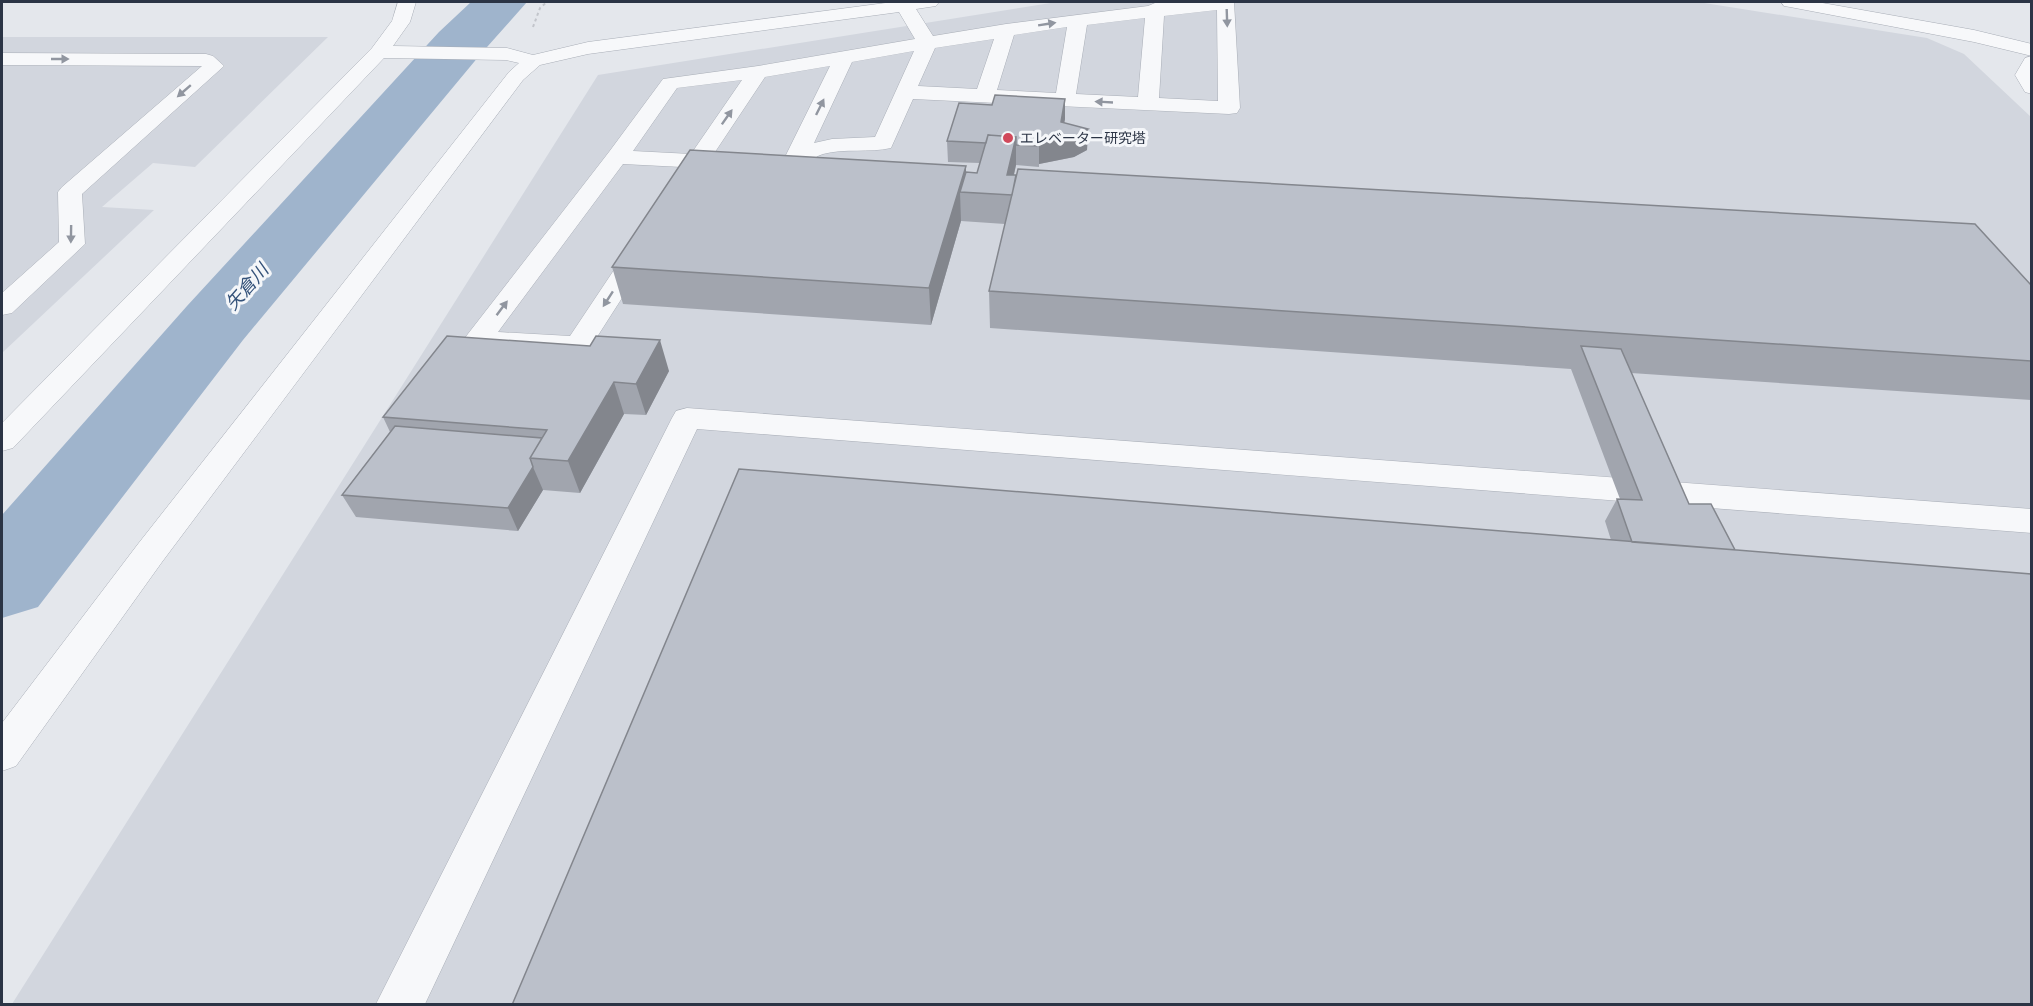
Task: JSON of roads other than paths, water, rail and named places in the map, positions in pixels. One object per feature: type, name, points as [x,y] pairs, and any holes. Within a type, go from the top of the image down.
[{"type":"street","points":[[2,441],[388,52],[407,2]]},
{"type":"street","points":[[388,52],[520,58],[930,2]]},
{"type":"street","points":[[1790,2],[1929,27],[2031,50]]},
{"type":"street","points":[[653,229],[579,345],[478,339],[670,83],[758,72],[1006,30],[1155,9],[1226,3],[1229,108],[905,92]]},
{"type":"street","points":[[904,5],[927,43]]},
{"type":"street","points":[[1148,104],[1155,9]]},
{"type":"street","points":[[1065,100],[1078,20]]},
{"type":"street","points":[[985,96],[1006,30]]},
{"type":"street","points":[[796,156],[821,148],[883,143],[927,43]]},
{"type":"street","points":[[616,158],[789,166],[844,57]]},
{"type":"street","points":[[2,754],[179,516],[516,76],[520,58]]},
{"type":"street","points":[[2,59],[206,60],[214,66],[70,192],[72,244],[2,307]]},
{"type":"street","points":[[2031,62],[2024,74],[2024,80],[2031,88]]},
{"type":"street","points":[[671,200],[758,72]]},
{"type":"street","points":[[400,1005],[687,418],[2031,521]]},
{"type":"waterway","name":"矢倉川","points":[[2,580],[69,502],[215,323],[459,44],[501,2]]},
{"type":"place","name":"エレベーター研究塔","points":[[1008,138]]}]
